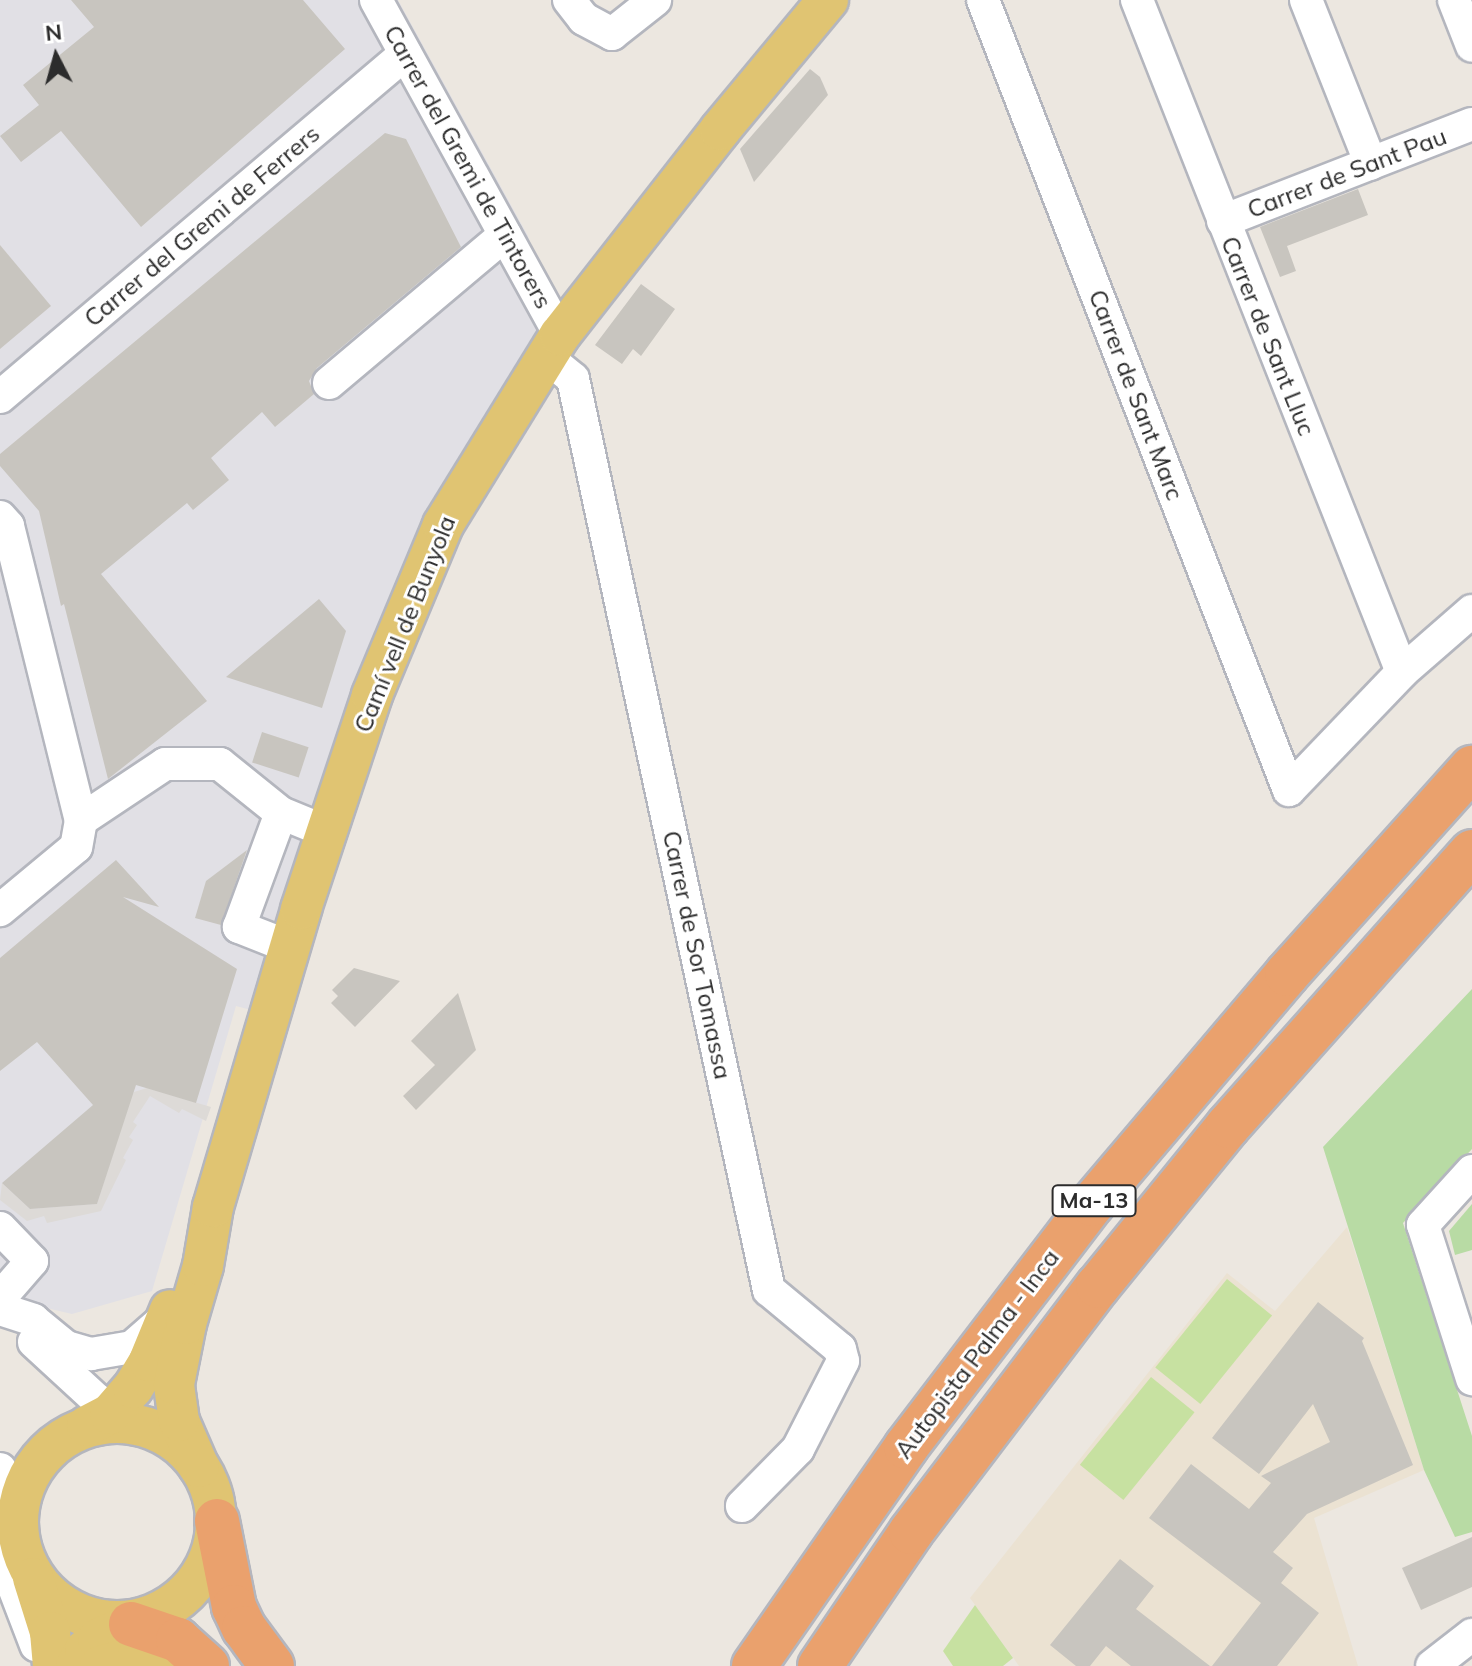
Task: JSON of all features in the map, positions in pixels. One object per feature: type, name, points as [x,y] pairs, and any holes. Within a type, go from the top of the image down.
[{"type":"highway","name":"Autopista Palma - Inca","points":[[754,1666],[906,1447],[1092,1204],[1287,974],[1472,768]]},
{"type":"highway","name":"Ma-13","points":[[820,1666],[911,1532],[1098,1286],[1237,1115],[1472,852]]},
{"type":"highway","points":[[214,1536],[234,1607],[244,1628],[272,1666]]},
{"type":"highway","points":[[133,1620],[178,1640],[207,1666]]},
{"type":"main road","name":"Camí vell de Bunyola","points":[[213,1207],[290,947],[372,695],[443,525],[553,346],[720,130],[828,0]]},
{"type":"main road","points":[[53,1666],[50,1632],[32,1575],[21,1546],[9,1534],[24,1483],[55,1444],[112,1421],[143,1372],[169,1313],[186,1261],[213,1207]]},
{"type":"main road","points":[[76,1666],[91,1644],[133,1620],[180,1599],[192,1587],[214,1536],[212,1494],[179,1421],[174,1384],[213,1207]]},
{"type":"main road","points":[[112,1421],[169,1437],[199,1467]]},
{"type":"main road","points":[[32,1575],[44,1591],[67,1608],[100,1620],[133,1620]]},
{"type":"main road","points":[[100,1666],[138,1656],[170,1666]]},
{"type":"street","name":"Carrer del Gremi de Tintorers","points":[[376,0],[505,235],[553,346]]},
{"type":"street","points":[[569,0],[584,19],[612,34],[655,0]]},
{"type":"street","name":"Carrer de Sant Marc","points":[[983,0],[1289,790],[1402,672]]},
{"type":"street","name":"Carrer de Sant Lluc","points":[[1137,0],[1402,672]]},
{"type":"street","points":[[1306,0],[1371,164]]},
{"type":"street","points":[[1454,0],[1472,46]]},
{"type":"street","name":"Carrer del Gremi de Ferrers","points":[[0,397],[405,54]]},
{"type":"street","name":"Carrer de Sant Pau","points":[[1223,221],[1472,124]]},
{"type":"street","points":[[329,383],[505,235]]},
{"type":"street","name":"Carrer de Sor Tomassa","points":[[553,346],[573,379],[769,1290],[840,1349],[843,1361],[798,1449],[742,1506]]},
{"type":"street","points":[[0,517],[8,526],[81,820],[76,847],[0,910]]},
{"type":"street","points":[[1402,672],[1472,611]]},
{"type":"street","points":[[81,820],[165,764],[220,764],[281,813],[327,832]]},
{"type":"street","points":[[281,813],[239,927],[290,947]]},
{"type":"street","points":[[1472,1171],[1423,1225],[1472,1379]]},
{"type":"street","points":[[0,1228],[32,1261],[0,1298]]},
{"type":"street","points":[[0,1310],[33,1320],[66,1347],[91,1354],[132,1347],[150,1335],[169,1313]]},
{"type":"street","points":[[0,1310],[112,1421]]},
{"type":"street","points":[[0,1469],[9,1534],[40,1666]]},
{"type":"street","points":[[214,1536],[210,1583],[215,1609],[225,1630],[250,1666]]},
{"type":"street","points":[[1432,1666],[1472,1635]]},
{"type":"shaded area","points":[[0,0],[398,0],[528,236],[545,338],[443,525],[270,1015],[236,1006],[152,1291],[72,1314],[0,1297]]},
{"type":"shaded area","points":[[147,1088],[211,1107],[206,1121],[182,1109],[179,1113],[150,1096],[133,1122],[137,1125],[129,1137],[133,1140],[123,1158],[126,1160],[101,1211],[47,1223],[44,1216],[27,1221],[0,1200],[2,1183],[30,1209],[97,1204],[130,1099],[134,1092]]},
{"type":"shaded area","points":[[1347,1227],[1424,1470],[1314,1518],[1358,1666],[1019,1666],[970,1598],[1227,1273],[1275,1311]]},
{"type":"green space","points":[[1472,989],[1472,1149],[1403,1223],[1472,1436],[1472,1532],[1455,1537],[1424,1470],[1323,1147]]},
{"type":"green space","points":[[1472,1204],[1472,1250],[1455,1255],[1449,1231]]},
{"type":"green space","points":[[1227,1279],[1272,1316],[1200,1404],[1155,1368]]},
{"type":"green space","points":[[1151,1377],[1195,1412],[1123,1500],[1080,1465]]},
{"type":"green space","points":[[975,1605],[1013,1658],[1003,1666],[953,1666],[943,1651]]},
{"type":"building","points":[[71,0],[303,0],[345,49],[141,227],[61,131],[21,162],[0,136],[39,105],[23,85],[94,27]]},
{"type":"building","points":[[810,69],[820,77],[828,95],[754,182],[740,149]]},
{"type":"building","points":[[385,133],[406,139],[461,247],[317,368],[309,381],[314,394],[275,427],[262,412],[211,458],[229,480],[193,510],[187,503],[101,574],[207,701],[108,779],[39,511],[0,466],[0,454]]},
{"type":"building","points":[[1358,189],[1368,215],[1287,246],[1296,271],[1280,277],[1260,227]]},
{"type":"building","points":[[0,245],[51,306],[0,349]]},
{"type":"building","points":[[641,284],[675,309],[641,356],[633,349],[622,364],[595,345]]},
{"type":"building","points":[[319,599],[346,631],[322,708],[226,677]]},
{"type":"building","points":[[262,732],[309,747],[299,778],[252,762]]},
{"type":"building","points":[[247,850],[221,925],[195,918],[206,881]]},
{"type":"building","points":[[116,860],[159,907],[123,897],[237,969],[196,1103],[136,1085],[97,1204],[30,1209],[2,1183],[93,1105],[37,1042],[0,1071],[0,958]]},
{"type":"building","points":[[354,968],[400,981],[355,1027],[331,1003],[338,996],[332,990]]},
{"type":"building","points":[[458,993],[476,1050],[416,1110],[403,1096],[435,1065],[411,1041]]},
{"type":"building","points":[[1318,1302],[1364,1338],[1362,1341],[1413,1465],[1307,1514],[1273,1552],[1293,1568],[1281,1583],[1319,1613],[1277,1666],[1212,1666],[1261,1603],[1149,1518],[1191,1464],[1249,1509],[1271,1483],[1261,1476],[1330,1442],[1313,1404],[1259,1474],[1212,1438]]},
{"type":"building","points":[[1472,1537],[1472,1587],[1421,1610],[1402,1568]]},
{"type":"building","points":[[1120,1559],[1154,1586],[1136,1609],[1210,1666],[1131,1666],[1106,1646],[1090,1666],[1076,1666],[1050,1645]]}]
